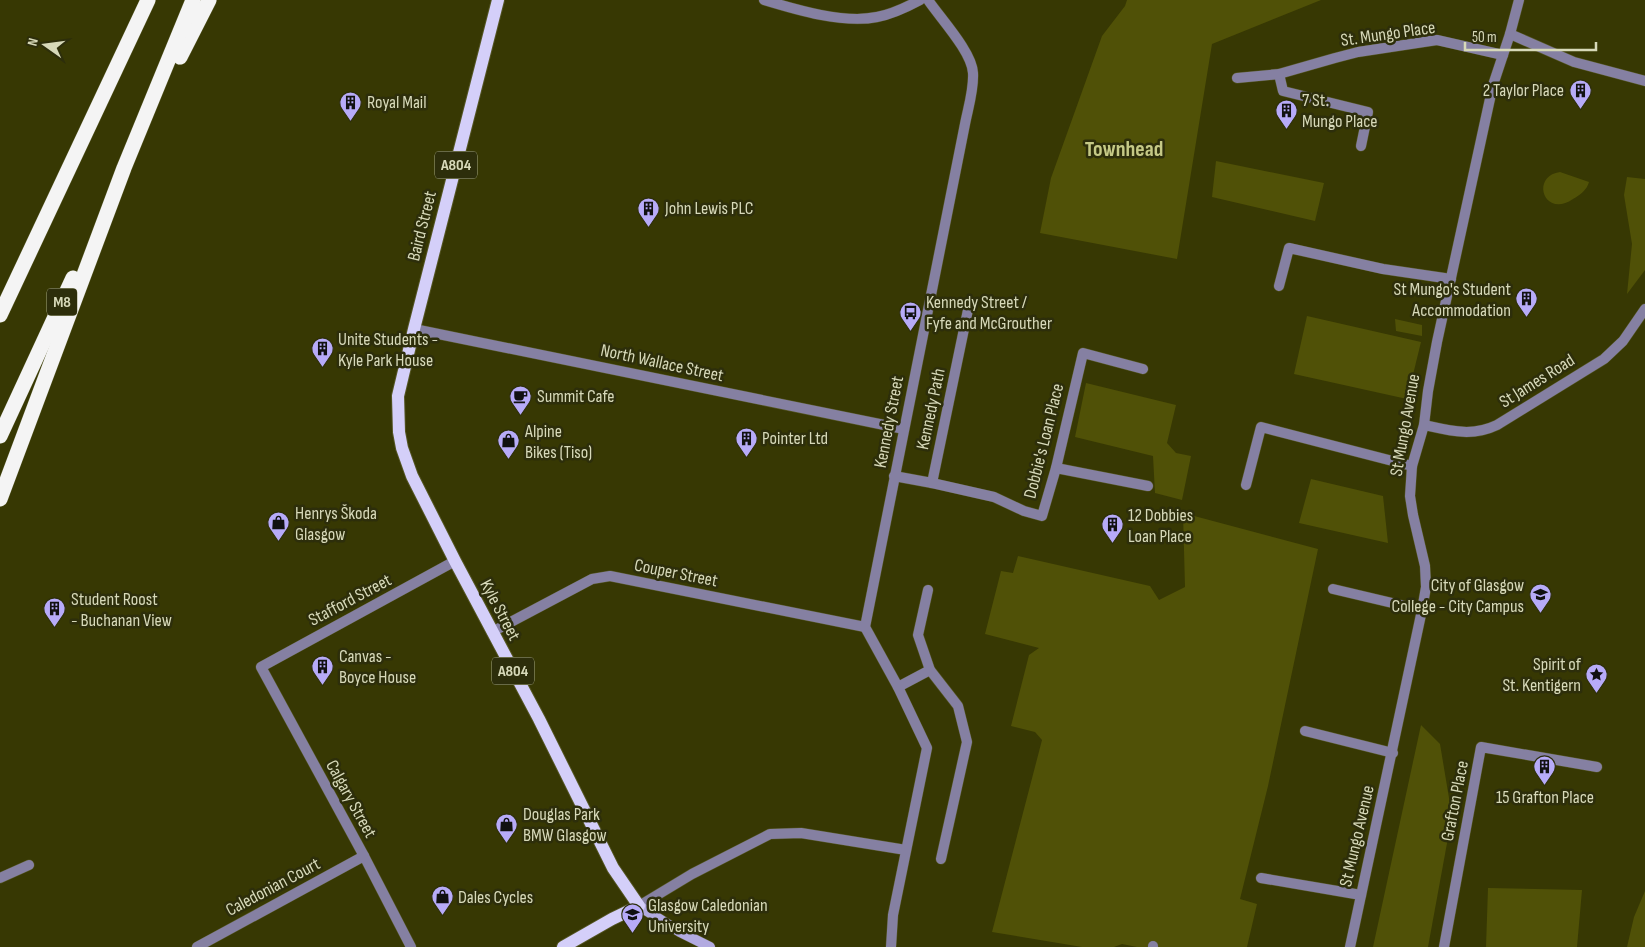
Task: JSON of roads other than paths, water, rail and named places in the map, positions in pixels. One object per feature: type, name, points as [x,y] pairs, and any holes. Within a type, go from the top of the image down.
[{"type":"highway","points":[[0,315],[148,0]]},
{"type":"highway","points":[[93,115],[154,0]]},
{"type":"highway","name":"M8","points":[[124,168],[193,0]]},
{"type":"highway","name":"M8","points":[[0,436],[124,168],[208,0]]},
{"type":"highway","points":[[0,499],[124,168]]},
{"type":"highway","points":[[0,298],[57,191]]},
{"type":"main road","name":"Baird Street","points":[[400,432],[398,396],[498,0]]},
{"type":"main road","name":"Kyle Street","points":[[400,432],[402,448],[412,476],[454,561],[539,719],[613,868],[639,906]]},
{"type":"main road","points":[[563,947],[639,906]]},
{"type":"street","points":[[764,0],[842,18],[877,17],[902,9],[920,0]]},
{"type":"street","name":"Kennedy Street","points":[[865,627],[967,115],[973,74],[971,62],[962,45],[928,0]]},
{"type":"street","name":"St Mungo Avenue","points":[[1350,947],[1426,587],[1425,566],[1412,515],[1410,496],[1412,466],[1424,425],[1433,361],[1493,85],[1519,0]]},
{"type":"street","points":[[1510,34],[1574,62],[1645,81]]},
{"type":"street","name":"St. Mungo Place","points":[[1237,78],[1279,74],[1343,56],[1437,40],[1503,55]]},
{"type":"street","points":[[1279,74],[1283,91],[1368,112],[1361,146]]},
{"type":"street","points":[[1279,286],[1289,248],[1383,269],[1451,279]]},
{"type":"street","name":"Kennedy Path","points":[[932,483],[969,305]]},
{"type":"street","name":"St James Road","points":[[1424,425],[1459,432],[1473,432],[1484,431],[1497,425],[1604,359],[1623,341],[1645,309]]},
{"type":"street","name":"North Wallace Street","points":[[414,330],[904,429]]},
{"type":"street","name":"Dobbie's Loan Place","points":[[932,483],[994,497],[1024,512],[1042,516],[1056,468],[1083,353],[1143,369]]},
{"type":"street","points":[[1246,485],[1261,427],[1412,466]]},
{"type":"street","points":[[1056,468],[1148,486]]},
{"type":"street","points":[[894,476],[932,483]]},
{"type":"street","name":"Stafford Street","points":[[261,667],[454,561]]},
{"type":"street","name":"Couper Street","points":[[492,632],[592,579],[610,576],[865,627]]},
{"type":"street","points":[[1333,589],[1422,610]]},
{"type":"street","points":[[928,590],[918,635],[930,670],[958,706],[967,742],[941,858]]},
{"type":"street","points":[[865,627],[898,687],[927,748],[893,915],[891,947]]},
{"type":"street","name":"Calgary Street","points":[[261,667],[364,856],[411,947]]},
{"type":"street","points":[[898,687],[930,670]]},
{"type":"street","points":[[1304,731],[1392,753]]},
{"type":"street","name":"Grafton Place","points":[[1444,947],[1481,747],[1597,767]]},
{"type":"street","points":[[710,947],[680,932],[639,906],[692,874],[770,834],[801,833],[906,850]]},
{"type":"street","name":"Caledonian Court","points":[[197,947],[364,856]]},
{"type":"street","points":[[0,878],[29,865]]},
{"type":"street","points":[[1262,878],[1361,895]]},
{"type":"place","name":"2 Taylor Place","points":[[1580,109]]},
{"type":"place","name":"Royal Mail","points":[[351,121]]},
{"type":"place","name":"7 St. Mungo Place","points":[[1286,129]]},
{"type":"place","name":"John Lewis PLC","points":[[649,227]]},
{"type":"place","name":"St Mungo's Student Accommodation","points":[[1527,318]]},
{"type":"place","name":"Kennedy Street / Fyfe and McGrouther","points":[[910,331]]},
{"type":"place","name":"Unite Students - Kyle Park House","points":[[322,368]]},
{"type":"place","name":"Summit Cafe","points":[[521,415]]},
{"type":"place","name":"Pointer Ltd","points":[[746,457]]},
{"type":"place","name":"Alpine Bikes (Tiso)","points":[[509,460]]},
{"type":"place","name":"Henrys Škoda Glasgow","points":[[279,542]]},
{"type":"place","name":"12 Dobbies Loan Place","points":[[1112,544]]},
{"type":"place","name":"City of Glasgow College - City Campus","points":[[1540,614]]},
{"type":"place","name":"Student Roost - Buchanan View","points":[[55,628]]},
{"type":"place","name":"Canvas - Boyce House","points":[[323,685]]},
{"type":"place","name":"Spirit of St. Kentigern","points":[[1597,693]]},
{"type":"place","name":"15 Grafton Place","points":[[1545,786]]},
{"type":"place","name":"Douglas Park BMW Glasgow","points":[[507,843]]},
{"type":"place","name":"Dales Cycles","points":[[442,916]]},
{"type":"place","name":"Glasgow Caledonian University","points":[[632,934]]},
{"type":"district","name":"Townhead","points":[[1124,149]]}]
